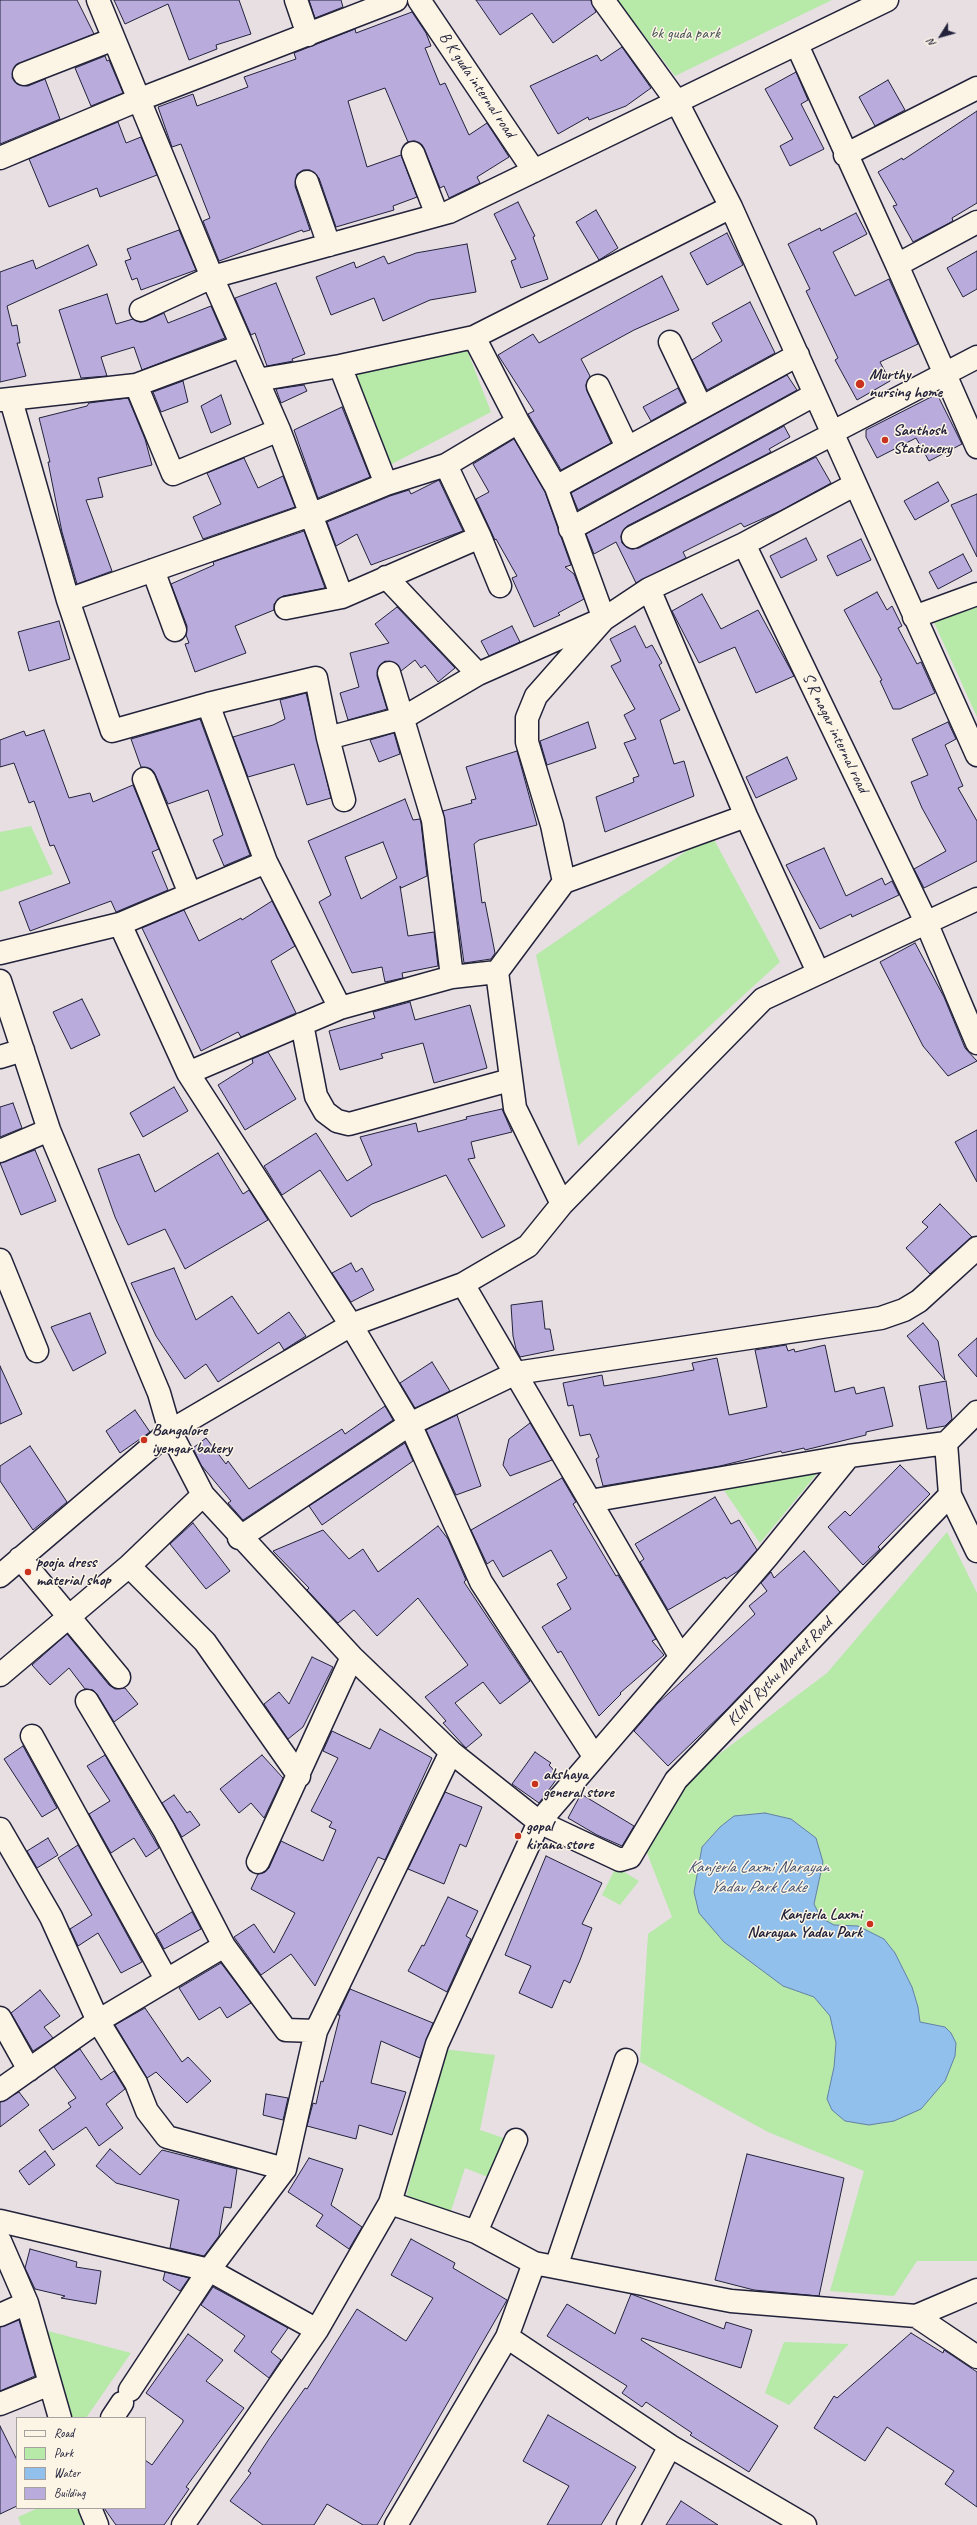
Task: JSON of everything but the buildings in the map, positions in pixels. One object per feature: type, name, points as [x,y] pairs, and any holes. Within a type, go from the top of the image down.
[{"type":"street","points":[[98,0],[138,100],[241,346],[279,430],[313,514],[342,597]]},
{"type":"street","points":[[296,0],[308,35]]},
{"type":"street","points":[[0,158],[138,100],[396,0]]},
{"type":"street","name":"B K guda internal road","points":[[419,0],[534,171]]},
{"type":"street","points":[[603,0],[677,102],[731,207],[798,355],[814,395],[833,433],[854,485],[977,755]]},
{"type":"street","points":[[141,310],[212,277],[449,212],[797,45],[864,4],[887,0]]},
{"type":"street","points":[[24,74],[114,39]]},
{"type":"street","points":[[797,45],[845,156],[897,265],[977,447]]},
{"type":"street","points":[[845,156],[977,88]]},
{"type":"street","points":[[413,153],[437,215]]},
{"type":"street","points":[[307,182],[329,245]]},
{"type":"street","points":[[257,380],[340,366],[474,337],[731,207]]},
{"type":"street","points":[[897,265],[977,222]]},
{"type":"street","points":[[474,337],[518,422],[556,487],[604,619]]},
{"type":"street","points":[[670,342],[701,407]]},
{"type":"street","points":[[241,346],[136,385],[6,400],[68,600],[112,731],[208,704],[316,678],[328,738],[344,800]]},
{"type":"street","points":[[556,487],[798,355]]},
{"type":"street","points":[[633,536],[833,433],[977,356]]},
{"type":"street","points":[[340,366],[386,484]]},
{"type":"street","points":[[136,385],[173,474],[279,430]]},
{"type":"street","points":[[598,386],[627,447]]},
{"type":"street","points":[[570,529],[814,395]]},
{"type":"street","points":[[68,600],[313,514],[386,484],[446,465],[518,422]]},
{"type":"street","points":[[446,465],[480,537],[500,586]]},
{"type":"street","points":[[328,738],[403,718],[478,674],[604,619],[649,589],[744,544],[854,485]]},
{"type":"street","points":[[286,608],[342,597],[480,537]]},
{"type":"street","name":"S R nagar internal road","points":[[744,544],[926,922],[977,1043]]},
{"type":"street","points":[[152,570],[175,630]]},
{"type":"street","points":[[386,577],[478,674]]},
{"type":"street","points":[[649,589],[746,816],[818,972]]},
{"type":"street","points":[[914,617],[977,594]]},
{"type":"street","points":[[564,882],[552,825],[526,742],[527,718],[536,696],[604,619]]},
{"type":"street","points":[[389,673],[433,820],[452,977]]},
{"type":"street","points":[[208,704],[266,862],[340,1008]]},
{"type":"street","points":[[144,778],[190,894]]},
{"type":"street","points":[[562,1204],[515,1108],[510,1080],[497,972],[564,882],[746,816]]},
{"type":"street","points":[[0,953],[120,924],[266,862]]},
{"type":"street","points":[[0,1576],[170,1431],[351,1325],[463,1284],[528,1246],[562,1204],[763,999],[977,899]]},
{"type":"street","points":[[120,924],[188,1073],[351,1325],[410,1424],[481,1582],[594,1756]]},
{"type":"street","points":[[188,1073],[340,1008],[452,977],[497,972]]},
{"type":"street","points":[[0,982],[49,1130],[160,1393],[170,1431],[203,1495],[240,1538],[352,1657],[451,1752],[539,1822]]},
{"type":"street","points":[[302,1024],[316,1096],[325,1112],[337,1121],[349,1124],[510,1080]]},
{"type":"street","points":[[0,1057],[23,1050]]},
{"type":"street","points":[[0,1151],[49,1130]]},
{"type":"street","points":[[240,1538],[410,1424],[516,1373],[881,1318],[904,1310],[919,1301],[977,1248]]},
{"type":"street","points":[[0,1260],[37,1351]]},
{"type":"street","points":[[463,1284],[680,1656]]},
{"type":"street","points":[[590,1501],[849,1456],[946,1443],[977,1412]]},
{"type":"street","points":[[946,1443],[950,1495],[977,1551]]},
{"type":"street","points":[[183,2525],[318,2330],[390,2203],[437,2044],[539,1822],[680,1656],[767,1557],[849,1456]]},
{"type":"street","points":[[0,1675],[129,1566],[203,1495]]},
{"type":"street","name":"KLNY Rythu Market Road","points":[[539,1822],[620,1860],[625,1860],[630,1857],[676,1780],[950,1495]]},
{"type":"street","points":[[20,1558],[120,1677]]},
{"type":"street","points":[[129,1566],[205,1642],[299,1776]]},
{"type":"street","points":[[258,1862],[299,1776],[352,1657]]},
{"type":"street","points":[[87,1701],[164,1830],[224,1946],[286,2030],[316,2031]]},
{"type":"street","points":[[32,1736],[166,1979]]},
{"type":"street","points":[[121,2404],[208,2270],[285,2169],[316,2031],[451,1752]]},
{"type":"street","points":[[0,1829],[51,1917],[98,2021],[136,2083],[147,2111],[167,2137],[285,2169]]},
{"type":"street","points":[[0,2090],[98,2021],[166,1979],[224,1946]]},
{"type":"street","points":[[0,2018],[29,2070]]},
{"type":"street","points":[[556,2267],[626,2060]]},
{"type":"street","points":[[476,2232],[516,2140]]},
{"type":"street","points":[[390,2203],[476,2232],[534,2263],[731,2301],[916,2316],[977,2290]]},
{"type":"street","points":[[0,2222],[208,2270],[318,2330]]},
{"type":"street","points":[[0,2240],[27,2303],[60,2417]]},
{"type":"street","points":[[396,2525],[507,2337],[534,2263]]},
{"type":"street","points":[[0,2315],[27,2303]]},
{"type":"street","points":[[916,2316],[977,2357]]},
{"type":"street","points":[[507,2337],[670,2446],[805,2525]]},
{"type":"street","points":[[0,2404],[50,2384]]},
{"type":"street","points":[[628,2525],[670,2446]]},
{"type":"street","points":[[90,2509],[97,2525]]},
{"type":"green space","name":"bk guda park","points":[[617,0],[832,0],[675,76]]},
{"type":"green space","points":[[467,350],[491,412],[390,465],[348,372]]},
{"type":"green space","points":[[977,591],[977,717],[928,609]]},
{"type":"green space","points":[[31,826],[53,874],[0,892],[0,832]]},
{"type":"green space","points":[[711,834],[780,962],[578,1146],[536,955]]},
{"type":"green space","points":[[820,1470],[760,1543],[721,1486]]},
{"type":"green space","points":[[947,1532],[977,1593],[977,2261],[917,2261],[894,2296],[830,2291],[864,2171],[768,2132],[640,2062],[648,1934],[672,1917],[645,1848],[682,1782],[827,1673]]},
{"type":"green space","points":[[616,1867],[639,1881],[620,1905],[602,1895]]},
{"type":"green space","points":[[443,2049],[495,2055],[480,2130],[504,2138],[490,2178],[465,2168],[450,2214],[405,2201]]},
{"type":"green space","points":[[48,2331],[131,2353],[87,2417],[68,2417]]},
{"type":"green space","points":[[784,2342],[849,2344],[789,2405],[765,2393]]},
{"type":"green space","points":[[36,2509],[78,2509],[83,2525],[21,2525],[18,2517]]},
{"type":"water","name":"Kanjerla Laxmi Narayan Yadav Park Lake","points":[[765,1813],[791,1819],[816,1838],[823,1862],[814,1904],[821,1918],[834,1925],[858,1926],[884,1939],[895,1953],[912,1987],[918,2007],[920,2022],[945,2027],[951,2033],[956,2043],[955,2056],[945,2081],[921,2109],[894,2121],[869,2125],[845,2121],[832,2110],[827,2099],[834,2067],[836,2043],[830,2016],[814,1997],[783,1986],[724,1942],[699,1913],[694,1892],[702,1847],[720,1827],[734,1816]]},
{"type":"place","name":"Murthy nursing home","points":[[860,384]]},
{"type":"place","name":"Santhosh Stationery","points":[[885,440]]},
{"type":"place","name":"Bangalore iyengar bakery","points":[[144,1440]]},
{"type":"place","name":"pooja dress material shop","points":[[28,1572]]},
{"type":"place","name":"akshaya general store","points":[[535,1784]]},
{"type":"place","name":"gopal kirana store","points":[[518,1836]]},
{"type":"place","name":"Kanjerla Laxmi Narayan Yadav Park","points":[[870,1924]]}]
